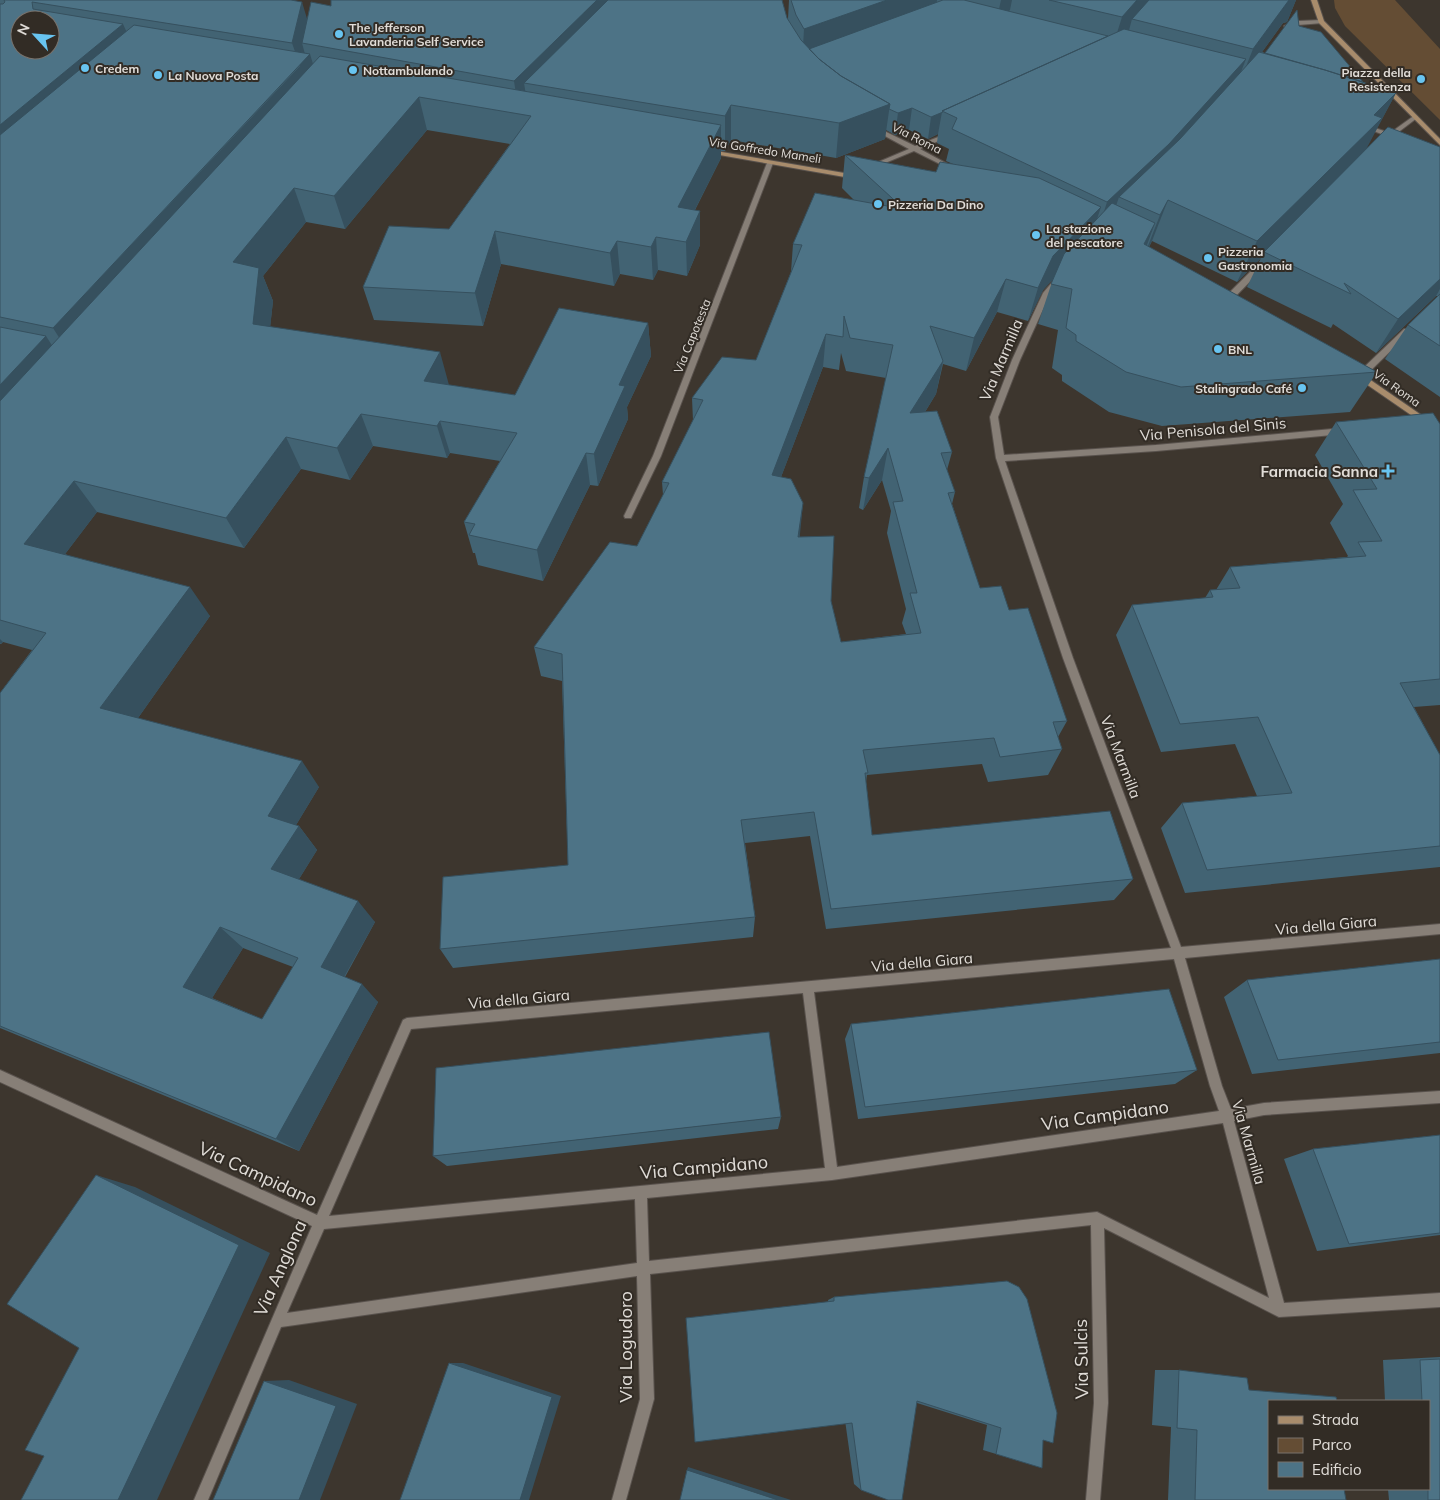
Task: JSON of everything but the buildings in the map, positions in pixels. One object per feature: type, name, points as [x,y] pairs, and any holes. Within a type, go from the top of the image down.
[{"type":"street","points":[[1312,0],[1321,22],[1440,143]]},
{"type":"street","points":[[1281,33],[1287,25],[1321,22]]},
{"type":"street","points":[[1383,142],[1414,117]]},
{"type":"street","points":[[1358,124],[1390,135]]},
{"type":"street","name":"Via Roma","points":[[870,126],[956,170]]},
{"type":"street","points":[[866,168],[915,150],[959,130]]},
{"type":"street","name":"Via Goffredo Mameli","points":[[703,151],[868,179]]},
{"type":"street","name":"Via Capotesta","points":[[628,516],[656,456],[770,163]]},
{"type":"street","points":[[848,175],[857,172]]},
{"type":"street","points":[[1235,305],[1223,299],[1267,260]]},
{"type":"street","name":"Via Marmilla","points":[[1066,273],[1047,293],[1016,360],[994,417],[1000,458],[1068,658],[1178,953],[1216,1086],[1228,1116],[1279,1310]]},
{"type":"street","name":"Via Roma","points":[[1413,326],[1357,374],[1440,432]]},
{"type":"street","points":[[1410,425],[1428,423]]},
{"type":"street","name":"Via Penisola del Sinis","points":[[1000,458],[1156,448],[1352,430]]},
{"type":"street","name":"Via della Giara","points":[[407,1024],[1440,929]]},
{"type":"street","points":[[808,988],[832,1174]]},
{"type":"street","name":"Via Anglona","points":[[201,1500],[407,1024]]},
{"type":"street","name":"Via Campidano","points":[[0,1076],[321,1223],[832,1174],[1228,1116],[1264,1109],[1440,1097]]},
{"type":"street","name":"Via Logudoro","points":[[619,1500],[647,1399],[641,1192]]},
{"type":"street","points":[[277,1321],[644,1268],[1097,1218],[1279,1310],[1440,1300]]},
{"type":"street","name":"Via Sulcis","points":[[1093,1500],[1100,1403],[1097,1218]]},
{"type":"green space","name":"Piazza della Resistenza","points":[[1334,0],[1395,0],[1440,49],[1440,120],[1345,26],[1335,8]]},
{"type":"place","name":"The Jefferson Lavanderia Self Service","points":[[339,34]]},
{"type":"place","name":"Credem","points":[[85,68]]},
{"type":"place","name":"Nottambulando","points":[[353,70]]},
{"type":"place","name":"La Nuova Posta","points":[[158,75]]},
{"type":"place","name":"Piazza della Resistenza","points":[[1421,79]]},
{"type":"place","name":"Pizzeria Da Dino","points":[[878,204]]},
{"type":"place","name":"La stazione del pescatore","points":[[1036,235]]},
{"type":"place","name":"Pizzeria Gastronomia","points":[[1208,258]]},
{"type":"place","name":"BNL","points":[[1218,349]]},
{"type":"place","name":"Stalingrado Café","points":[[1302,388]]},
{"type":"place","name":"Farmacia Sanna","points":[[1388,471]]}]
